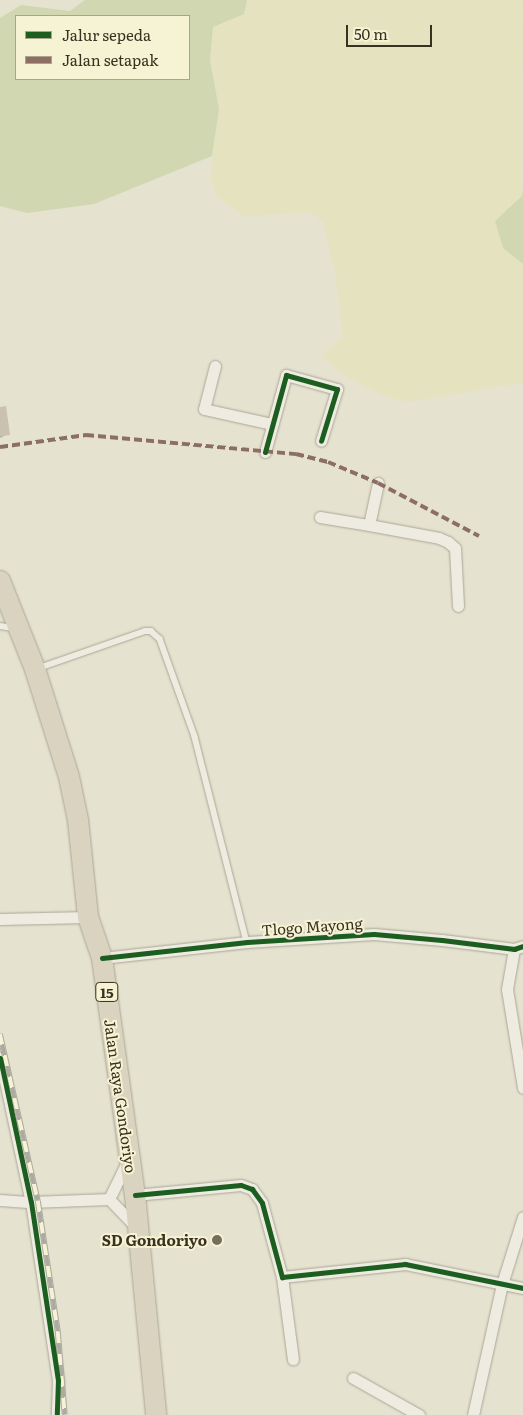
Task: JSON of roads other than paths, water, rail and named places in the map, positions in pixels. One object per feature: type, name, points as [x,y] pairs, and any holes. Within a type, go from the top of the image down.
[{"type":"highway","name":"Jalan Raya Gondoriyo","points":[[0,581],[9,627],[35,669],[71,786],[78,820],[88,917],[102,958],[135,1195],[156,1415]]},
{"type":"street","points":[[215,366],[204,409],[272,424]]},
{"type":"street","points":[[265,452],[286,375],[338,389],[321,441]]},
{"type":"street","points":[[369,525],[378,483]]},
{"type":"street","points":[[320,517],[439,538],[448,542],[455,548],[458,606]]},
{"type":"street","points":[[0,919],[88,917]]},
{"type":"street","name":"Tlogo Mayong","points":[[102,958],[247,942],[374,934],[518,948]]},
{"type":"street","points":[[518,948],[508,988],[523,1088]]},
{"type":"street","points":[[0,1058],[31,1202],[58,1380],[57,1415]]},
{"type":"street","points":[[109,1199],[130,1157]]},
{"type":"street","points":[[135,1195],[241,1185],[252,1188],[262,1203],[282,1276],[293,1359]]},
{"type":"street","points":[[0,1200],[31,1202],[109,1199],[138,1229]]},
{"type":"street","points":[[472,1415],[502,1284],[523,1217]]},
{"type":"street","points":[[282,1276],[405,1264],[523,1288]]},
{"type":"street","points":[[354,1378],[419,1415]]},
{"type":"lane","points":[[35,669],[145,631],[151,631],[160,639],[195,737],[247,942]]},
{"type":"railway","points":[[0,1034],[38,1201],[58,1332],[65,1415]]},
{"type":"place","name":"SD Gondoriyo","points":[[217,1240]]}]
